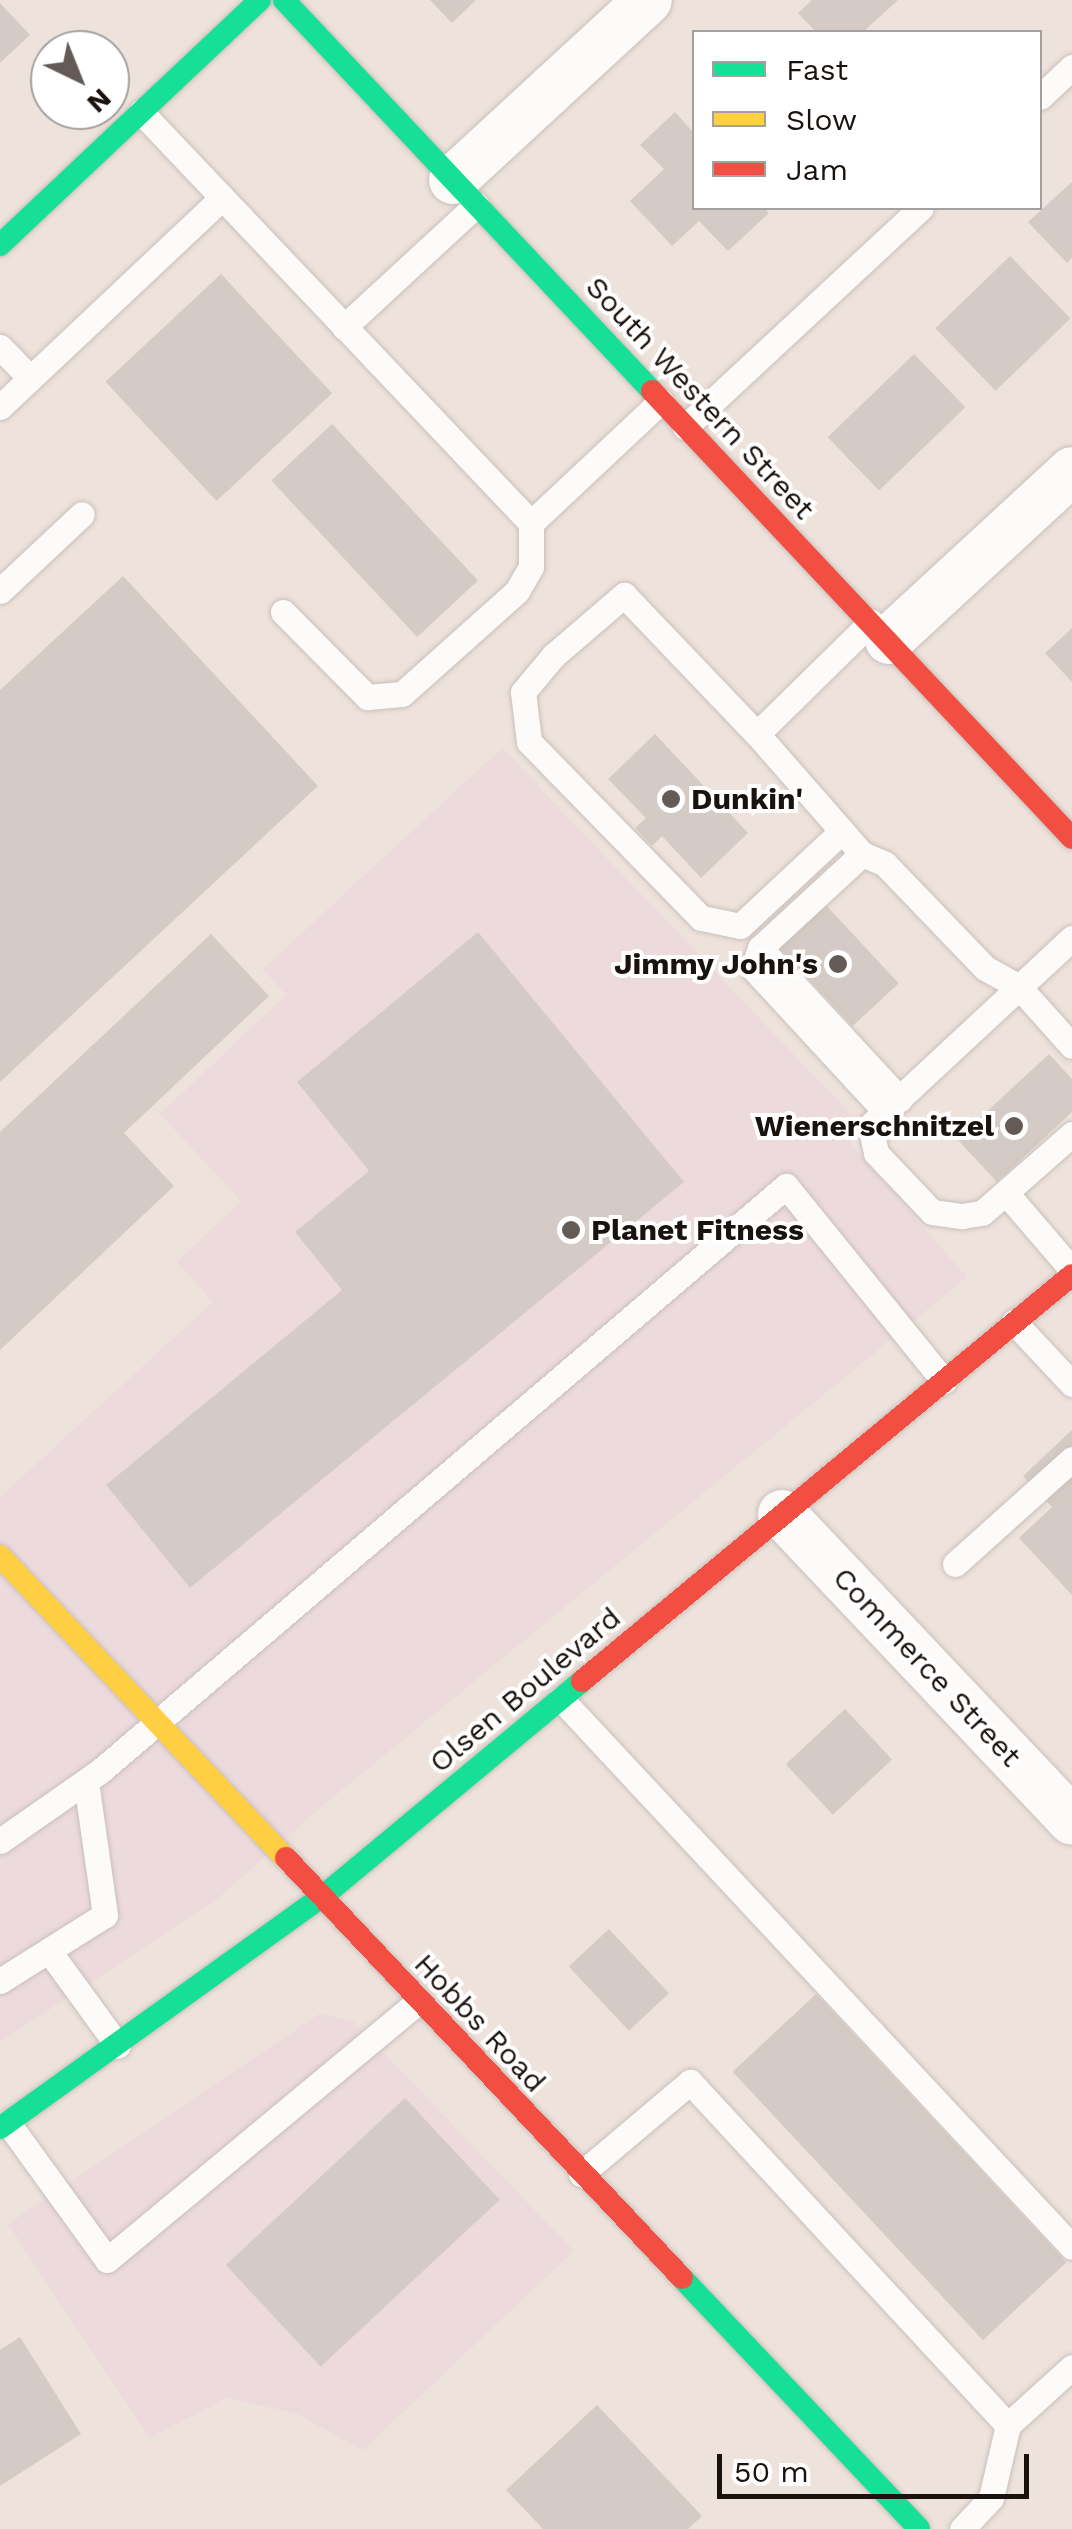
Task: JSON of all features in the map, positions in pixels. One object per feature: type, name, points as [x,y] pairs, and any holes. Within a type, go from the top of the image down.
[{"type":"main road","points":[[0,246],[260,0]]},
{"type":"main road","name":"South Western Street","points":[[284,0],[1072,838]]},
{"type":"main road","name":"Olsen Boulevard","points":[[4,2126],[322,1897],[1072,1272]]},
{"type":"main road","name":"Hobbs Road","points":[[0,1556],[919,2529]]},
{"type":"street","points":[[464,192],[648,0]]},
{"type":"street","points":[[880,631],[1072,471]]},
{"type":"street","name":"Commerce Street","points":[[782,1514],[1072,1821]]},
{"type":"lane","points":[[1042,96],[1072,67]]},
{"type":"lane","points":[[141,112],[531,523],[531,566],[516,591],[402,694],[367,697],[283,612]]},
{"type":"lane","points":[[344,327],[464,192]]},
{"type":"lane","points":[[0,406],[222,198]]},
{"type":"lane","points":[[685,427],[919,210]]},
{"type":"lane","points":[[0,347],[30,378]]},
{"type":"lane","points":[[531,523],[662,402]]},
{"type":"lane","points":[[0,590],[82,514]]},
{"type":"lane","points":[[842,831],[740,926],[701,918],[529,742],[523,692],[553,656],[624,596],[757,734],[842,831],[862,854],[885,864],[984,968],[1019,987],[1072,1046]]},
{"type":"lane","points":[[757,734],[880,631]]},
{"type":"lane","points":[[862,854],[760,948],[885,1112]]},
{"type":"lane","points":[[1072,938],[885,1112],[876,1153],[932,1212],[982,1213],[1011,1200],[1072,1157]]},
{"type":"lane","points":[[1011,1200],[1072,1134]]},
{"type":"lane","points":[[0,1840],[86,1782],[157,1724],[786,1186],[944,1380]]},
{"type":"lane","points":[[1011,1200],[1072,1272]]},
{"type":"lane","points":[[1014,1322],[1072,1384]]},
{"type":"lane","points":[[956,1564],[1072,1459]]},
{"type":"lane","points":[[561,1699],[1072,2247]]},
{"type":"lane","points":[[0,1982],[105,1916],[86,1782]]},
{"type":"lane","points":[[49,1951],[118,2046]]},
{"type":"lane","points":[[4,2126],[106,2260],[418,2002]]},
{"type":"lane","points":[[581,2174],[690,2082],[1008,2425]]},
{"type":"lane","points":[[962,2529],[991,2498],[1008,2425],[1072,2367]]},
{"type":"shaded area","points":[[502,748],[858,1122],[850,1143],[967,1277],[320,1808],[215,1901],[0,2042],[0,1497],[213,1302],[177,1262],[241,1201],[160,1114],[286,995],[263,969]]},
{"type":"shaded area","points":[[319,2014],[353,2021],[574,2251],[363,2450],[295,2413],[227,2398],[149,2438],[8,2224]]},
{"type":"building","points":[[430,0],[476,0],[452,23]]},
{"type":"building","points":[[812,0],[898,0],[865,30],[814,30],[798,13]]},
{"type":"building","points":[[0,3],[30,35],[0,63]]},
{"type":"building","points":[[675,112],[692,131],[692,210],[769,213],[728,251],[699,221],[672,246],[630,201],[664,169],[640,145]]},
{"type":"building","points":[[1072,182],[1072,258],[1067,263],[1028,222]]},
{"type":"building","points":[[1010,256],[1070,319],[996,391],[935,328]]},
{"type":"building","points":[[221,274],[332,393],[217,501],[105,382]]},
{"type":"building","points":[[914,354],[965,407],[879,491],[828,437]]},
{"type":"building","points":[[332,424],[478,581],[417,637],[271,481]]},
{"type":"building","points":[[123,576],[318,786],[0,1082],[0,690]]},
{"type":"building","points":[[1072,628],[1072,682],[1045,653]]},
{"type":"building","name":"Dunkin'","points":[[655,734],[748,833],[701,878],[662,836],[652,846],[635,828],[646,818],[608,779]]},
{"type":"building","name":"Jimmy John's","points":[[823,902],[899,983],[853,1026],[777,945]]},
{"type":"building","points":[[478,932],[684,1182],[190,1588],[106,1485],[342,1290],[295,1232],[369,1171],[297,1082]]},
{"type":"building","points":[[211,934],[269,996],[124,1133],[174,1186],[0,1350],[0,1132]]},
{"type":"building","name":"Wienerschnitzel","points":[[1049,1054],[1072,1079],[1072,1112],[997,1182],[957,1139]]},
{"type":"building","points":[[1072,1430],[1072,1595],[1019,1538],[1052,1507],[1023,1476]]},
{"type":"building","points":[[845,1709],[892,1759],[833,1815],[786,1764]]},
{"type":"building","points":[[609,1929],[669,1993],[629,2031],[569,1967]]},
{"type":"building","points":[[816,1994],[1066,2262],[983,2340],[733,2072]]},
{"type":"building","points":[[405,2098],[500,2200],[321,2367],[226,2265]]},
{"type":"building","points":[[20,2337],[81,2434],[0,2486],[0,2350]]},
{"type":"building","points":[[597,2405],[702,2516],[688,2529],[543,2529],[506,2490]]},
{"type":"traffic: fast","points":[[0,245],[260,0]]},
{"type":"traffic: fast","points":[[284,0],[652,391]]},
{"type":"traffic: fast","points":[[0,2128],[322,1897],[582,1681]]},
{"type":"traffic: fast","points":[[682,2278],[919,2529]]},
{"type":"traffic: slow","points":[[0,1556],[286,1858]]},
{"type":"traffic: jam","points":[[652,391],[1072,838]]},
{"type":"traffic: jam","points":[[582,1681],[1072,1275]]},
{"type":"traffic: jam","points":[[286,1858],[682,2278]]},
{"type":"place","name":"Dunkin'","points":[[671,799]]},
{"type":"place","name":"Jimmy John's","points":[[838,964]]},
{"type":"place","name":"Wienerschnitzel","points":[[1014,1126]]},
{"type":"place","name":"Planet Fitness","points":[[571,1230]]}]
